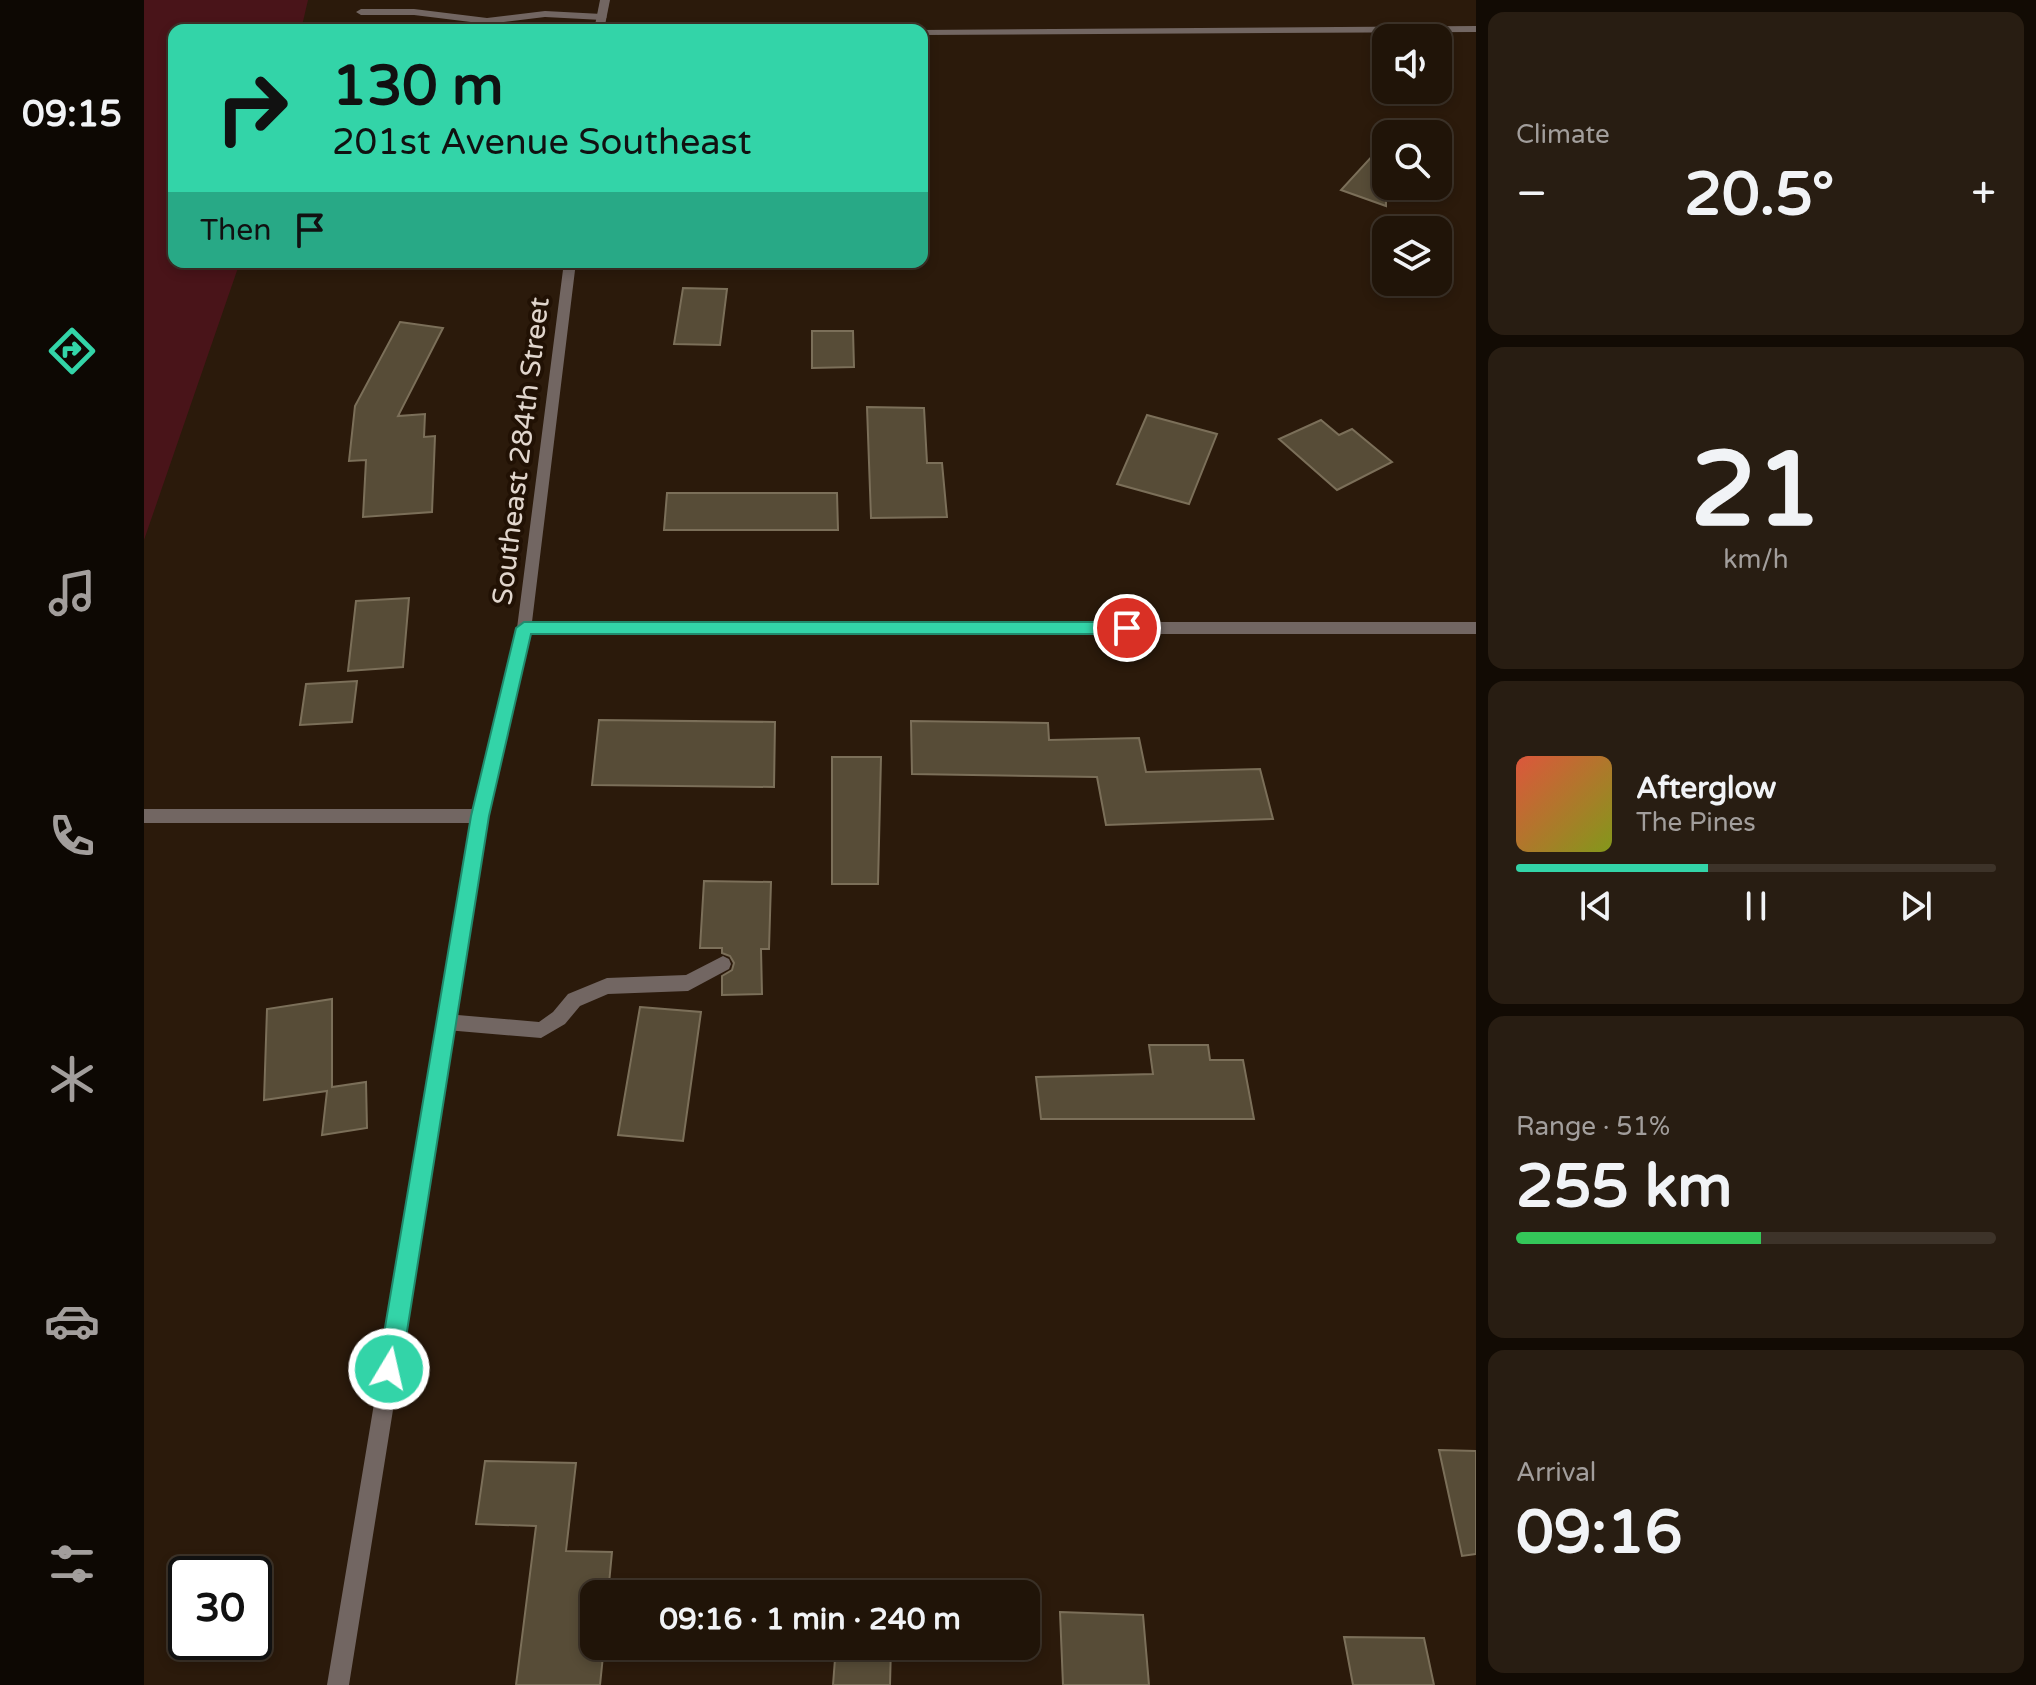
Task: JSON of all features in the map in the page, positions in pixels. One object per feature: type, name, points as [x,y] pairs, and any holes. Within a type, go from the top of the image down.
[{"type":"street","points":[[600,24],[605,0]]},
{"type":"street","points":[[361,12],[414,12],[487,21],[545,14],[602,17]]},
{"type":"street","points":[[928,32],[1476,29]]},
{"type":"street","name":"Southeast 284th Street","points":[[338,1685],[480,816],[524,628],[569,268]]},
{"type":"street","points":[[524,628],[1476,628]]},
{"type":"street","points":[[144,816],[480,816]]},
{"type":"street","points":[[446,1022],[541,1030],[559,1018],[574,1000],[607,986],[688,983],[723,964]]},
{"type":"shaded area","points":[[144,0],[308,0],[302,24],[168,24],[168,268],[238,268],[144,540]]},
{"type":"building","points":[[1372,156],[1372,200],[1386,200],[1386,206],[1341,190]]},
{"type":"building","points":[[683,288],[727,289],[720,345],[674,344]]},
{"type":"building","points":[[400,322],[443,328],[398,416],[425,414],[424,437],[435,436],[432,512],[363,517],[366,460],[349,461],[355,406]]},
{"type":"building","points":[[812,331],[853,331],[854,367],[812,368]]},
{"type":"building","points":[[867,407],[924,408],[927,463],[942,463],[947,517],[871,518]]},
{"type":"building","points":[[1147,415],[1217,434],[1189,504],[1117,484]]},
{"type":"building","points":[[1321,420],[1339,435],[1352,429],[1392,462],[1337,490],[1279,439]]},
{"type":"building","points":[[667,493],[837,493],[838,530],[664,530]]},
{"type":"building","points":[[409,598],[403,667],[348,671],[356,601]]},
{"type":"building","points":[[357,681],[352,722],[300,725],[306,684]]},
{"type":"building","points":[[599,720],[775,722],[774,787],[592,785]]},
{"type":"building","points":[[911,721],[1048,723],[1049,740],[1139,738],[1146,772],[1260,769],[1273,819],[1106,825],[1097,777],[912,774]]},
{"type":"building","points":[[832,757],[881,757],[878,884],[832,884]]},
{"type":"building","points":[[704,881],[771,882],[769,949],[761,949],[762,994],[722,995],[722,976],[732,970],[734,963],[730,956],[722,953],[722,948],[700,948]]},
{"type":"building","points":[[332,999],[332,1087],[366,1082],[367,1128],[322,1135],[327,1091],[264,1100],[267,1009]]},
{"type":"building","points":[[640,1007],[701,1012],[683,1141],[618,1135]]},
{"type":"building","points":[[1149,1045],[1208,1045],[1210,1060],[1243,1060],[1254,1119],[1041,1119],[1036,1077],[1153,1074]]},
{"type":"building","points":[[1439,1450],[1476,1451],[1476,1554],[1462,1556]]},
{"type":"building","points":[[485,1461],[576,1463],[566,1551],[612,1552],[609,1580],[580,1580],[580,1660],[603,1660],[600,1685],[516,1685],[536,1526],[476,1524]]},
{"type":"building","points":[[1060,1612],[1143,1615],[1149,1685],[1063,1685]]},
{"type":"building","points":[[1344,1637],[1424,1638],[1434,1685],[1353,1685]]},
{"type":"building","points":[[835,1660],[891,1660],[890,1685],[833,1685]]},
{"type":"route","points":[[389,1369],[480,816],[524,628],[1127,628]]}]
